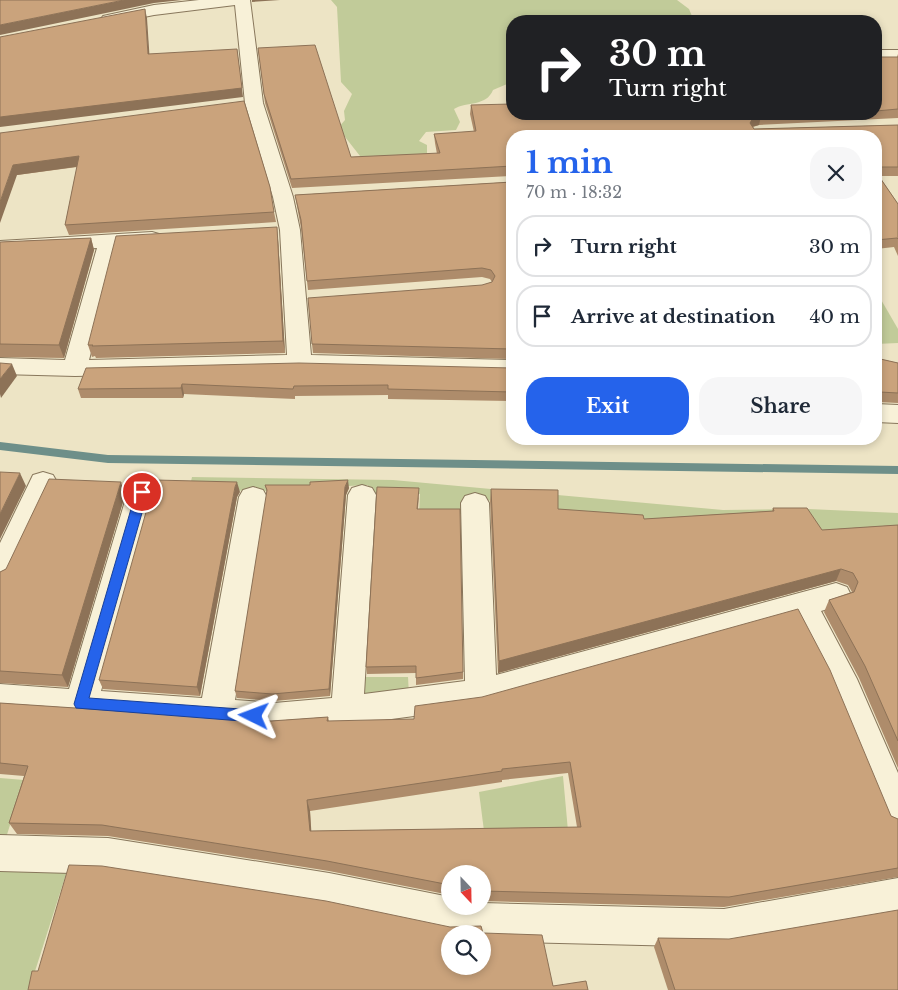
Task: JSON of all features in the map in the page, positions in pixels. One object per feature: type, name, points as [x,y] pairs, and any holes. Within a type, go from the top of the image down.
[{"type":"street","points":[[96,21],[153,5],[238,0]]},
{"type":"street","points":[[242,0],[254,103],[292,196],[281,230],[304,299],[300,363]]},
{"type":"street","points":[[882,55],[898,54]]},
{"type":"street","points":[[234,106],[254,103]]},
{"type":"street","points":[[0,247],[176,237]]},
{"type":"street","points":[[75,368],[109,241]]},
{"type":"street","points":[[0,366],[75,368],[300,363],[506,368]]},
{"type":"street","points":[[882,413],[898,414]]},
{"type":"street","points":[[0,573],[43,482]]},
{"type":"street","points":[[81,704],[142,492]]},
{"type":"street","points":[[347,711],[362,495]]},
{"type":"street","points":[[216,714],[253,497]]},
{"type":"street","points":[[475,503],[481,693]]},
{"type":"street","points":[[0,698],[274,717],[347,711],[481,693],[836,595]]},
{"type":"street","points":[[802,605],[840,679],[898,814]]},
{"type":"street","points":[[0,853],[108,856],[329,890],[481,922],[724,928],[898,897]]},
{"type":"green space","points":[[331,0],[677,0],[689,9],[692,15],[506,15],[506,85],[493,90],[486,99],[454,109],[460,122],[456,130],[426,132],[419,141],[427,145],[427,157],[386,163],[360,156],[338,128],[345,120],[344,111],[352,94],[341,82],[337,7]]},
{"type":"green space","points":[[882,301],[898,329],[898,343],[882,344]]},
{"type":"green space","points":[[192,477],[393,480],[723,510],[808,509],[898,513],[898,533],[544,550],[557,502],[470,500],[470,514],[419,514],[420,494],[368,494],[368,485],[285,491],[189,490]]},
{"type":"green space","points":[[357,677],[408,677],[409,695],[353,704]]},
{"type":"green space","points":[[563,776],[568,831],[484,831],[479,792]]},
{"type":"green space","points":[[0,778],[24,780],[5,841],[0,841]]},
{"type":"green space","points":[[0,868],[67,871],[29,990],[0,990]]},
{"type":"building","points":[[0,0],[124,0],[0,25]]},
{"type":"building","points":[[145,9],[148,54],[237,49],[242,88],[0,117],[0,37]]},
{"type":"building","points":[[315,45],[351,157],[440,153],[434,134],[476,131],[471,105],[506,104],[506,120],[752,120],[750,123],[754,129],[898,125],[898,167],[882,167],[882,130],[506,130],[506,166],[291,179],[264,94],[258,48]]},
{"type":"building","points":[[882,57],[898,57],[898,109],[882,110]]},
{"type":"building","points":[[244,101],[270,187],[274,212],[65,225],[79,156],[13,165],[0,202],[0,133]]},
{"type":"building","points":[[882,181],[898,204],[897,238],[882,239]]},
{"type":"building","points":[[506,182],[506,349],[312,344],[308,298],[482,285],[492,282],[495,276],[491,270],[482,268],[307,281],[301,220],[295,195]]},
{"type":"building","points":[[277,227],[283,341],[88,345],[116,236]]},
{"type":"building","points":[[91,238],[59,345],[0,344],[0,242]]},
{"type":"building","points":[[882,359],[898,363],[898,393],[882,392]]},
{"type":"building","points":[[0,363],[12,364],[0,379]]},
{"type":"building","points":[[299,363],[506,368],[506,392],[388,389],[388,385],[294,386],[293,389],[182,384],[181,388],[78,389],[86,368]]},
{"type":"building","points":[[0,472],[20,473],[0,514]]},
{"type":"building","points":[[49,479],[121,482],[62,675],[0,671],[0,572],[6,569]]},
{"type":"building","points":[[155,480],[237,482],[197,687],[99,680]]},
{"type":"building","points":[[348,480],[345,487],[329,689],[272,694],[235,691],[267,490],[265,485],[310,485],[310,482]]},
{"type":"building","points":[[377,487],[419,488],[417,509],[460,509],[463,672],[416,678],[416,666],[366,667]]},
{"type":"building","points":[[491,489],[558,490],[558,509],[643,515],[644,519],[774,511],[773,508],[807,508],[822,530],[898,525],[898,741],[865,666],[829,600],[854,592],[858,582],[853,573],[841,569],[499,661]]},
{"type":"building","points":[[798,609],[830,670],[891,816],[898,819],[898,868],[729,897],[491,891],[491,865],[441,865],[441,883],[327,861],[102,825],[9,823],[28,766],[0,763],[0,703],[271,721],[328,717],[327,721],[414,719],[415,706],[482,697]],"holes":[[[570,762],[581,827],[310,831],[307,800],[502,771],[502,769]]]},
{"type":"building","points":[[69,865],[102,866],[326,901],[441,925],[441,975],[491,975],[491,933],[542,935],[553,986],[586,981],[588,990],[28,990],[32,971],[38,971]]},
{"type":"building","points":[[898,910],[898,990],[675,990],[658,938],[729,939]]},
{"type":"waterway","points":[[0,446],[108,459],[898,470]]},
{"type":"route","points":[[142,492],[81,704],[254,716]]}]
